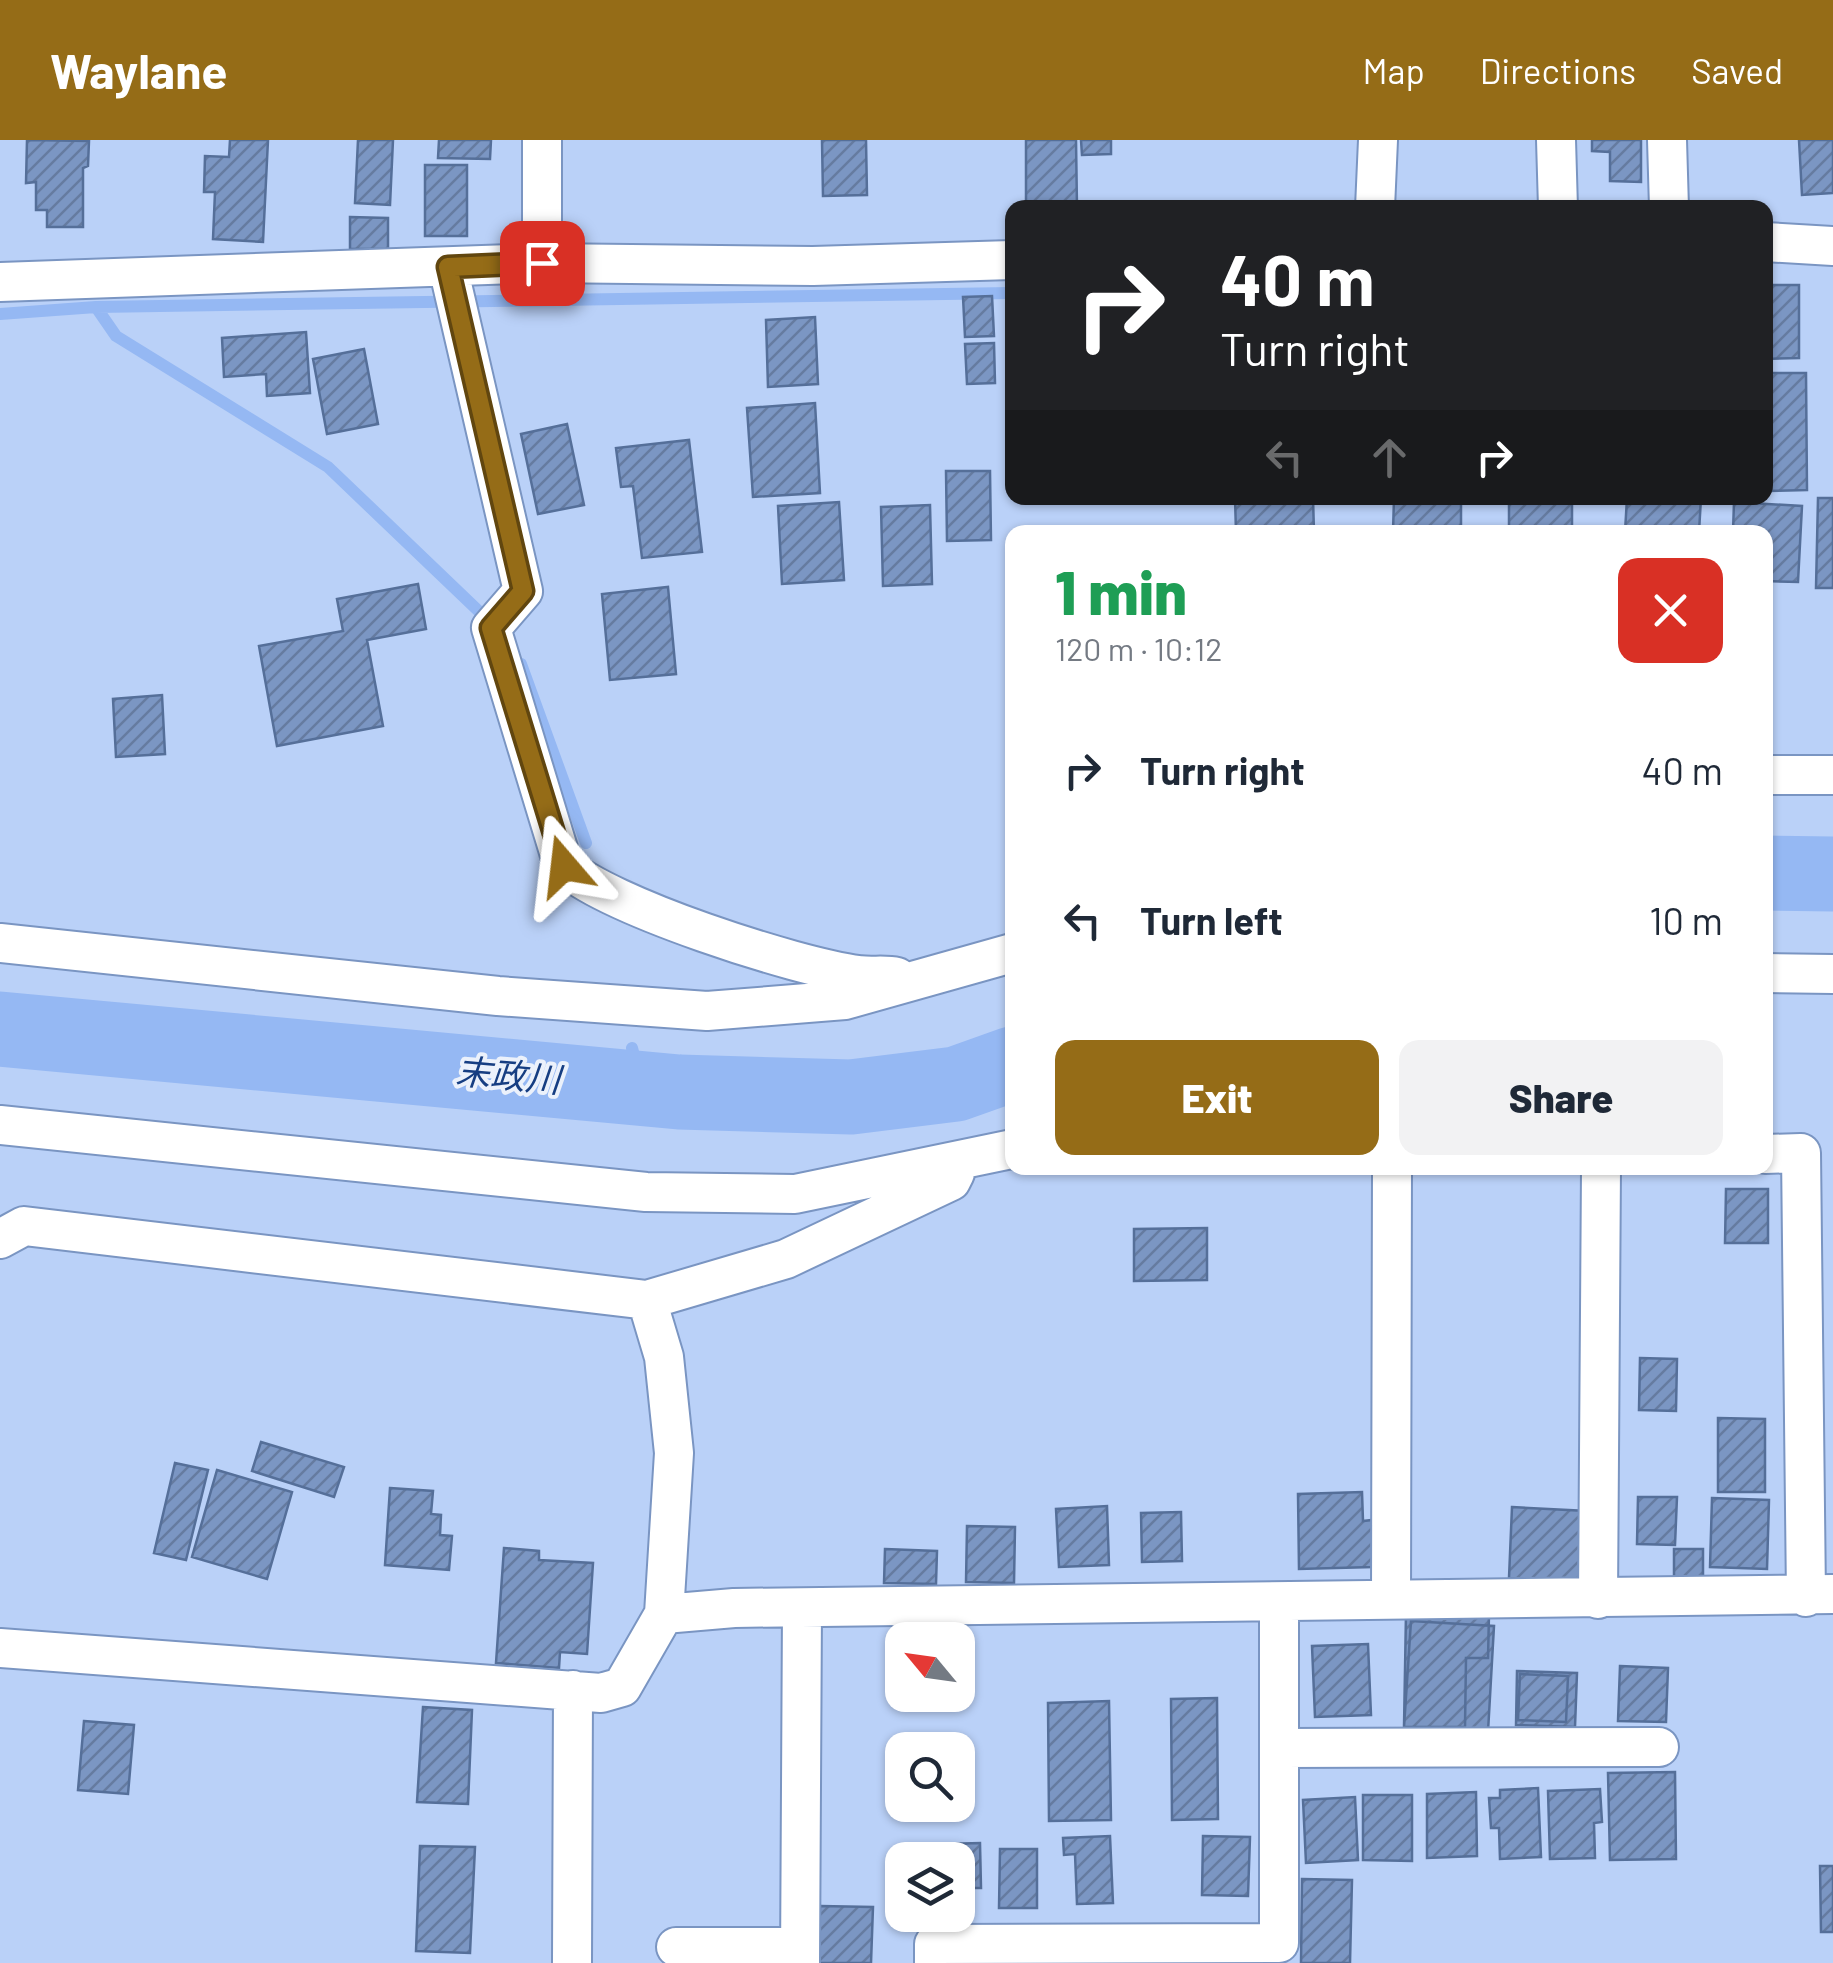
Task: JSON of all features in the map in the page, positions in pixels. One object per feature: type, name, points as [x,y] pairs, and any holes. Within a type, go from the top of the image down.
[{"type":"street","points":[[542,140],[542,263]]},
{"type":"street","points":[[1374,200],[1378,140]]},
{"type":"street","points":[[1556,140],[1558,200]]},
{"type":"street","points":[[1667,140],[1669,200]]},
{"type":"street","points":[[1773,242],[1833,246]]},
{"type":"street","points":[[0,282],[453,290],[542,263],[813,266],[1005,260]]},
{"type":"street","points":[[453,290],[523,591],[494,623],[564,866],[584,884],[722,938],[859,976],[920,981]]},
{"type":"street","points":[[1773,775],[1833,775]]},
{"type":"street","points":[[0,943],[498,996],[707,1011],[846,1000],[1005,954]]},
{"type":"street","points":[[1773,972],[1833,974]]},
{"type":"street","points":[[0,1125],[646,1192],[795,1194],[1005,1151]]},
{"type":"street","points":[[664,1614],[734,1608],[1819,1596],[1802,1153],[1773,1154]]},
{"type":"street","points":[[0,1239],[24,1226],[647,1300],[786,1259],[951,1181],[961,1162]]},
{"type":"street","points":[[1390,1598],[1392,1175]]},
{"type":"street","points":[[1598,1599],[1601,1175]]},
{"type":"street","points":[[0,1648],[601,1693],[622,1687],[664,1614],[674,1452],[664,1357],[647,1300]]},
{"type":"street","points":[[934,1963],[934,1944],[1279,1943],[1279,1603]]},
{"type":"street","points":[[676,1947],[800,1955],[802,1610]]},
{"type":"street","points":[[572,1963],[573,1690]]},
{"type":"street","points":[[1280,1748],[1659,1747]]},
{"type":"building","points":[[27,140],[89,141],[88,166],[83,168],[83,227],[47,227],[47,210],[36,210],[36,182],[26,183]]},
{"type":"building","points":[[230,140],[268,140],[263,242],[213,239],[215,192],[204,192],[205,156],[229,157]]},
{"type":"building","points":[[358,140],[393,140],[390,205],[355,203]]},
{"type":"building","points":[[439,140],[491,140],[490,159],[438,158]]},
{"type":"building","points":[[822,140],[866,140],[867,195],[823,196]]},
{"type":"building","points":[[1026,140],[1076,140],[1077,200],[1026,200]]},
{"type":"building","points":[[1081,140],[1111,140],[1111,154],[1082,155]]},
{"type":"building","points":[[1592,140],[1641,140],[1641,182],[1610,181],[1610,152],[1592,151]]},
{"type":"building","points":[[1799,140],[1833,140],[1833,193],[1802,195]]},
{"type":"building","points":[[425,165],[467,165],[467,236],[425,236]]},
{"type":"building","points":[[350,217],[388,218],[388,249],[350,249]]},
{"type":"building","points":[[1773,285],[1799,285],[1799,358],[1773,359]]},
{"type":"building","points":[[992,296],[994,336],[965,337],[963,297]]},
{"type":"building","points":[[815,317],[818,384],[768,387],[766,320]]},
{"type":"building","points":[[306,332],[310,393],[267,396],[266,374],[224,377],[222,338]]},
{"type":"building","points":[[994,343],[995,383],[967,384],[965,344]]},
{"type":"building","points":[[364,349],[378,424],[327,434],[313,359]]},
{"type":"building","points":[[1773,373],[1806,373],[1807,490],[1773,491]]},
{"type":"building","points":[[815,403],[820,493],[753,497],[747,408]]},
{"type":"building","points":[[567,424],[584,505],[538,514],[521,434]]},
{"type":"building","points":[[689,440],[702,552],[642,558],[633,486],[621,487],[616,448]]},
{"type":"building","points":[[946,471],[990,471],[991,540],[947,541]]},
{"type":"building","points":[[1818,498],[1833,498],[1833,588],[1816,588]]},
{"type":"building","points":[[839,502],[844,580],[782,584],[778,506]]},
{"type":"building","points":[[930,505],[932,584],[883,586],[881,507]]},
{"type":"building","points":[[1235,505],[1313,505],[1314,525],[1236,525]]},
{"type":"building","points":[[1394,505],[1461,505],[1461,525],[1393,525]]},
{"type":"building","points":[[1509,505],[1572,505],[1572,525],[1509,525]]},
{"type":"building","points":[[1627,505],[1701,505],[1699,525],[1625,525]]},
{"type":"building","points":[[1734,505],[1802,506],[1798,582],[1773,581],[1773,525],[1733,525]]},
{"type":"building","points":[[418,584],[426,629],[367,640],[383,726],[277,746],[259,646],[343,631],[337,599]]},
{"type":"building","points":[[668,587],[676,674],[610,680],[602,594]]},
{"type":"building","points":[[162,695],[165,754],[116,757],[113,699]]},
{"type":"building","points":[[1726,1189],[1768,1189],[1768,1243],[1725,1243]]},
{"type":"building","points":[[1207,1228],[1207,1280],[1134,1281],[1134,1229]]},
{"type":"building","points":[[1640,1358],[1677,1359],[1676,1411],[1639,1410]]},
{"type":"building","points":[[1718,1418],[1765,1419],[1765,1492],[1718,1492]]},
{"type":"building","points":[[261,1442],[344,1467],[334,1497],[252,1471]]},
{"type":"building","points":[[175,1463],[208,1470],[186,1560],[154,1553]]},
{"type":"building","points":[[217,1470],[292,1492],[267,1579],[192,1557]]},
{"type":"building","points":[[390,1488],[433,1491],[431,1514],[441,1515],[440,1535],[452,1536],[449,1570],[385,1565]]},
{"type":"building","points":[[1362,1492],[1363,1521],[1372,1520],[1373,1567],[1299,1569],[1298,1494]]},
{"type":"building","points":[[1638,1497],[1677,1497],[1675,1545],[1637,1544]]},
{"type":"building","points":[[1712,1498],[1769,1500],[1767,1569],[1710,1567]]},
{"type":"building","points":[[1107,1506],[1109,1565],[1059,1567],[1056,1509]]},
{"type":"building","points":[[1512,1507],[1587,1511],[1584,1581],[1509,1578]]},
{"type":"building","points":[[1181,1512],[1182,1561],[1142,1562],[1141,1513]]},
{"type":"building","points":[[967,1526],[1015,1527],[1014,1583],[966,1582]]},
{"type":"building","points":[[504,1548],[539,1551],[539,1560],[593,1563],[587,1654],[560,1652],[559,1668],[496,1663]]},
{"type":"building","points":[[885,1549],[937,1551],[936,1584],[884,1583]]},
{"type":"building","points":[[1674,1549],[1703,1549],[1703,1577],[1674,1577]]},
{"type":"building","points":[[1406,1613],[1489,1614],[1488,1658],[1466,1658],[1465,1727],[1404,1727]]},
{"type":"building","points":[[1411,1621],[1494,1626],[1488,1732],[1404,1727]]},
{"type":"building","points":[[1368,1644],[1371,1715],[1315,1717],[1312,1646]]},
{"type":"building","points":[[1620,1666],[1668,1668],[1666,1722],[1618,1721]]},
{"type":"building","points":[[1517,1671],[1577,1673],[1575,1727],[1516,1725]]},
{"type":"building","points":[[1520,1674],[1568,1676],[1566,1722],[1518,1720]]},
{"type":"building","points":[[1217,1698],[1218,1819],[1172,1820],[1171,1699]]},
{"type":"building","points":[[1109,1701],[1111,1820],[1049,1821],[1048,1703]]},
{"type":"building","points":[[423,1707],[472,1710],[468,1804],[417,1802]]},
{"type":"building","points":[[84,1721],[134,1725],[128,1794],[78,1790]]},
{"type":"building","points":[[1675,1772],[1676,1859],[1610,1860],[1608,1773]]},
{"type":"building","points":[[1538,1788],[1541,1857],[1500,1859],[1499,1828],[1491,1828],[1489,1798],[1500,1798],[1500,1790]]},
{"type":"building","points":[[1600,1789],[1602,1822],[1594,1823],[1595,1858],[1550,1859],[1548,1791]]},
{"type":"building","points":[[1476,1792],[1477,1856],[1427,1858],[1427,1794]]},
{"type":"building","points":[[1363,1795],[1412,1795],[1412,1861],[1363,1860]]},
{"type":"building","points":[[1355,1797],[1358,1860],[1306,1863],[1303,1800]]},
{"type":"building","points":[[1110,1836],[1113,1903],[1077,1904],[1075,1854],[1064,1855],[1063,1838]]},
{"type":"building","points":[[1203,1836],[1250,1837],[1248,1896],[1202,1895]]},
{"type":"building","points":[[975,1843],[980,1843],[981,1888],[975,1888]]},
{"type":"building","points":[[420,1846],[475,1847],[470,1953],[416,1951]]},
{"type":"building","points":[[1000,1849],[1037,1849],[1037,1908],[999,1908]]},
{"type":"building","points":[[1820,1866],[1833,1866],[1833,1932],[1821,1932]]},
{"type":"building","points":[[1302,1879],[1352,1880],[1350,1963],[1301,1963]]},
{"type":"building","points":[[820,1906],[873,1907],[871,1963],[818,1963]]},
{"type":"waterway","points":[[0,314],[96,307],[1005,293]]},
{"type":"waterway","points":[[96,307],[116,336],[328,467],[489,621]]},
{"type":"waterway","points":[[521,664],[586,843]]},
{"type":"waterway","name":"末政川","points":[[1773,873],[1833,874]]},
{"type":"waterway","name":"末政川","points":[[0,1029],[679,1092],[851,1097],[956,1084],[1005,1066]]},
{"type":"waterway","points":[[632,1048],[642,1088]]},
{"type":"route","points":[[542,263],[448,267],[523,591],[491,628],[564,866]]}]
